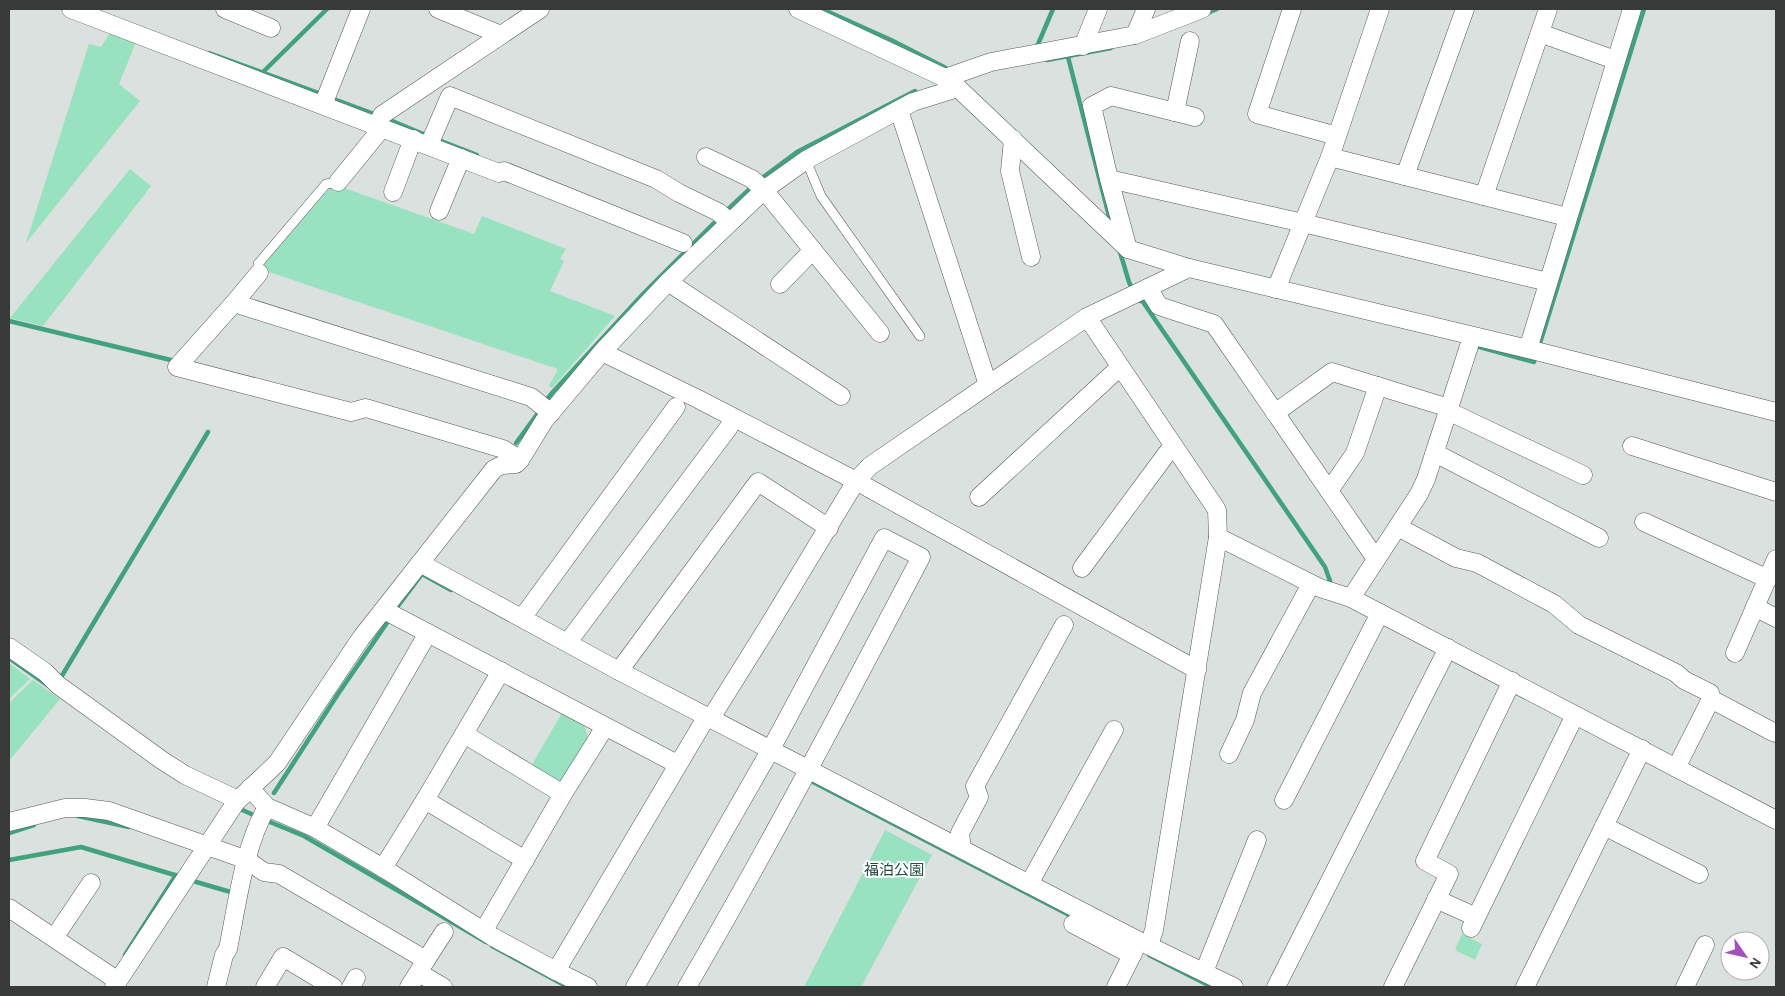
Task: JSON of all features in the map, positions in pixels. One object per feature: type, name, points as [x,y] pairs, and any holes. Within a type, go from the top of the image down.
[{"type":"street","points":[[225,9],[271,28]]},
{"type":"street","points":[[326,98],[361,9]]},
{"type":"street","points":[[438,9],[501,35]]},
{"type":"street","points":[[338,182],[380,122],[540,9]]},
{"type":"street","points":[[798,9],[952,83],[1128,249],[1189,268],[1528,349],[1776,412]]},
{"type":"street","points":[[1082,46],[1098,9]]},
{"type":"street","points":[[1134,35],[1146,9]]},
{"type":"street","points":[[9,908],[113,980],[239,800],[277,763],[361,638],[390,613],[494,469],[502,465],[516,464],[520,460],[544,408],[602,352],[725,218],[759,186],[991,62],[1134,35],[1202,9]]},
{"type":"street","points":[[1292,9],[1257,114],[1337,136]]},
{"type":"street","points":[[1276,289],[1330,156],[1380,9]]},
{"type":"street","points":[[1405,176],[1465,9]]},
{"type":"street","points":[[1484,196],[1548,9]]},
{"type":"street","points":[[1528,349],[1632,9]]},
{"type":"street","points":[[76,10],[326,98],[426,140],[461,158],[499,173],[504,171],[683,243]]},
{"type":"street","points":[[1540,32],[1615,60]]},
{"type":"street","points":[[1175,112],[1190,42]]},
{"type":"street","points":[[392,192],[426,140],[450,96],[656,179],[725,218]]},
{"type":"street","points":[[1128,249],[1092,106],[1112,96],[1195,117]]},
{"type":"street","points":[[899,110],[988,385]]},
{"type":"street","points":[[1012,139],[1010,171],[1031,257]]},
{"type":"street","points":[[1330,156],[1567,217]]},
{"type":"street","points":[[439,211],[461,158]]},
{"type":"street","points":[[706,158],[759,186],[880,333]]},
{"type":"street","points":[[1109,179],[1548,282]]},
{"type":"street","points":[[780,284],[813,250]]},
{"type":"street","points":[[556,970],[677,764],[856,481],[870,466],[1086,317],[1189,268]]},
{"type":"street","points":[[259,273],[177,367],[351,412],[366,408],[503,450],[520,460]]},
{"type":"street","points":[[668,282],[841,396]]},
{"type":"street","points":[[1140,292],[1159,306],[1214,324],[1376,559]]},
{"type":"street","points":[[234,303],[522,394],[544,408]]},
{"type":"street","points":[[1086,317],[1217,510],[1218,537],[1154,930],[1138,948],[1116,987]]},
{"type":"street","points":[[1351,598],[1376,559],[1402,530],[1440,455],[1472,337]]},
{"type":"street","points":[[602,352],[698,399],[856,481],[1197,670]]},
{"type":"street","points":[[980,498],[1120,368]]},
{"type":"street","points":[[1275,413],[1332,372],[1452,412],[1583,475]]},
{"type":"street","points":[[1329,491],[1355,453],[1378,386]]},
{"type":"street","points":[[522,618],[676,407]]},
{"type":"street","points":[[568,642],[729,427]]},
{"type":"street","points":[[1082,568],[1173,445]]},
{"type":"street","points":[[1632,446],[1776,492]]},
{"type":"street","points":[[1440,455],[1599,538]]},
{"type":"street","points":[[619,671],[758,482],[828,528]]},
{"type":"street","points":[[1644,522],[1771,578]]},
{"type":"street","points":[[1402,530],[1456,558],[1477,563],[1554,604],[1579,625],[1618,646],[1649,658],[1710,693],[1711,699],[1676,768]]},
{"type":"street","points":[[1218,537],[1324,588],[1351,598],[1378,617],[1509,687],[1572,719],[1642,749],[1776,820]]},
{"type":"street","points":[[635,987],[768,755],[884,538],[921,557],[744,889],[687,987]]},
{"type":"street","points":[[1735,653],[1755,607],[1771,578],[1776,559]]},
{"type":"street","points":[[425,566],[568,642],[768,755],[962,849],[1029,884],[1138,948]]},
{"type":"street","points":[[1229,754],[1246,720],[1252,693],[1324,588]]},
{"type":"street","points":[[1755,607],[1776,618]]},
{"type":"street","points":[[390,613],[677,764]]},
{"type":"street","points":[[1284,800],[1378,617]]},
{"type":"street","points":[[962,849],[960,833],[979,797],[975,786],[1064,625]]},
{"type":"street","points":[[315,828],[428,633]]},
{"type":"street","points":[[9,647],[44,672],[56,684],[163,761],[185,774],[239,800],[263,814],[315,828],[384,868],[493,937],[588,987]]},
{"type":"street","points":[[1276,987],[1446,653]]},
{"type":"street","points":[[384,868],[426,800],[500,672]]},
{"type":"street","points":[[1393,987],[1448,874],[1425,862],[1509,687]]},
{"type":"street","points":[[1711,699],[1776,733]]},
{"type":"street","points":[[1436,899],[1473,922],[1572,719]]},
{"type":"street","points":[[484,930],[605,726]]},
{"type":"street","points":[[1029,884],[1114,730]]},
{"type":"street","points":[[464,734],[563,794]]},
{"type":"street","points":[[1525,987],[1642,749]]},
{"type":"street","points":[[426,800],[525,860]]},
{"type":"street","points":[[9,822],[65,808],[85,808],[109,811],[207,846],[264,872],[278,874],[418,973],[443,987]]},
{"type":"street","points":[[216,987],[224,955],[228,950],[247,863],[263,814]]},
{"type":"street","points":[[1604,826],[1699,874]]},
{"type":"street","points":[[1204,972],[1257,840]]},
{"type":"street","points":[[54,938],[91,883]]},
{"type":"street","points":[[1073,924],[1204,972],[1234,987]]},
{"type":"street","points":[[418,973],[444,932]]},
{"type":"street","points":[[1685,987],[1705,945]]},
{"type":"street","points":[[265,987],[283,957],[333,987]]},
{"type":"lane","points":[[806,160],[821,196],[920,336]]},
{"type":"lane","points":[[259,273],[258,264],[326,184],[338,182]]},
{"type":"green space","points":[[110,33],[136,42],[119,84],[140,101],[26,243],[89,44],[101,47]]},
{"type":"green space","points":[[130,169],[151,186],[43,326],[10,318]]},
{"type":"green space","points":[[333,184],[474,234],[482,216],[566,249],[560,259],[564,261],[550,291],[615,316],[552,388],[549,386],[558,369],[260,269]]},
{"type":"green space","points":[[9,663],[30,679],[9,699]]},
{"type":"green space","points":[[33,680],[60,699],[9,761],[9,703]]},
{"type":"green space","points":[[562,713],[584,725],[588,738],[562,782],[556,784],[530,768]]},
{"type":"green space","name":"福泊公園","points":[[885,830],[932,855],[861,987],[804,987]]},
{"type":"green space","points":[[1462,934],[1482,944],[1475,960],[1455,950]]},
{"type":"waterway","points":[[263,72],[327,9]]},
{"type":"waterway","points":[[822,9],[891,40],[946,68]]},
{"type":"waterway","points":[[1036,49],[1053,9]]},
{"type":"waterway","points":[[1205,14],[1217,9]]},
{"type":"waterway","points":[[1540,343],[1644,9]]},
{"type":"waterway","points":[[1047,60],[1111,48]]},
{"type":"waterway","points":[[209,53],[324,95]]},
{"type":"waterway","points":[[1068,57],[1111,224]]},
{"type":"waterway","points":[[758,181],[797,152],[915,91]]},
{"type":"waterway","points":[[331,98],[377,115]]},
{"type":"waterway","points":[[385,118],[428,136]]},
{"type":"waterway","points":[[436,139],[477,155]]},
{"type":"waterway","points":[[725,212],[753,186]]},
{"type":"waterway","points":[[545,402],[643,294],[720,217]]},
{"type":"waterway","points":[[1120,252],[1133,291]]},
{"type":"waterway","points":[[1137,297],[1138,300],[1143,302],[1325,567],[1330,586]]},
{"type":"waterway","points":[[9,321],[175,361]]},
{"type":"waterway","points":[[1475,348],[1476,346],[1534,362],[1535,358]]},
{"type":"waterway","points":[[516,443],[541,409]]},
{"type":"waterway","points":[[60,679],[208,432]]},
{"type":"waterway","points":[[395,610],[422,574],[451,590]]},
{"type":"waterway","points":[[274,793],[338,694],[391,617]]},
{"type":"waterway","points":[[9,658],[47,685]]},
{"type":"waterway","points":[[813,782],[1075,918]]},
{"type":"waterway","points":[[238,808],[258,817]]},
{"type":"waterway","points":[[78,816],[129,827]]},
{"type":"waterway","points":[[265,820],[304,836],[486,942]]},
{"type":"waterway","points":[[9,833],[34,825]]},
{"type":"waterway","points":[[9,860],[81,847],[178,876]]},
{"type":"waterway","points":[[125,955],[176,875]]},
{"type":"waterway","points":[[193,881],[234,893]]},
{"type":"waterway","points":[[492,946],[568,987]]},
{"type":"waterway","points":[[1149,955],[1212,987]]}]
